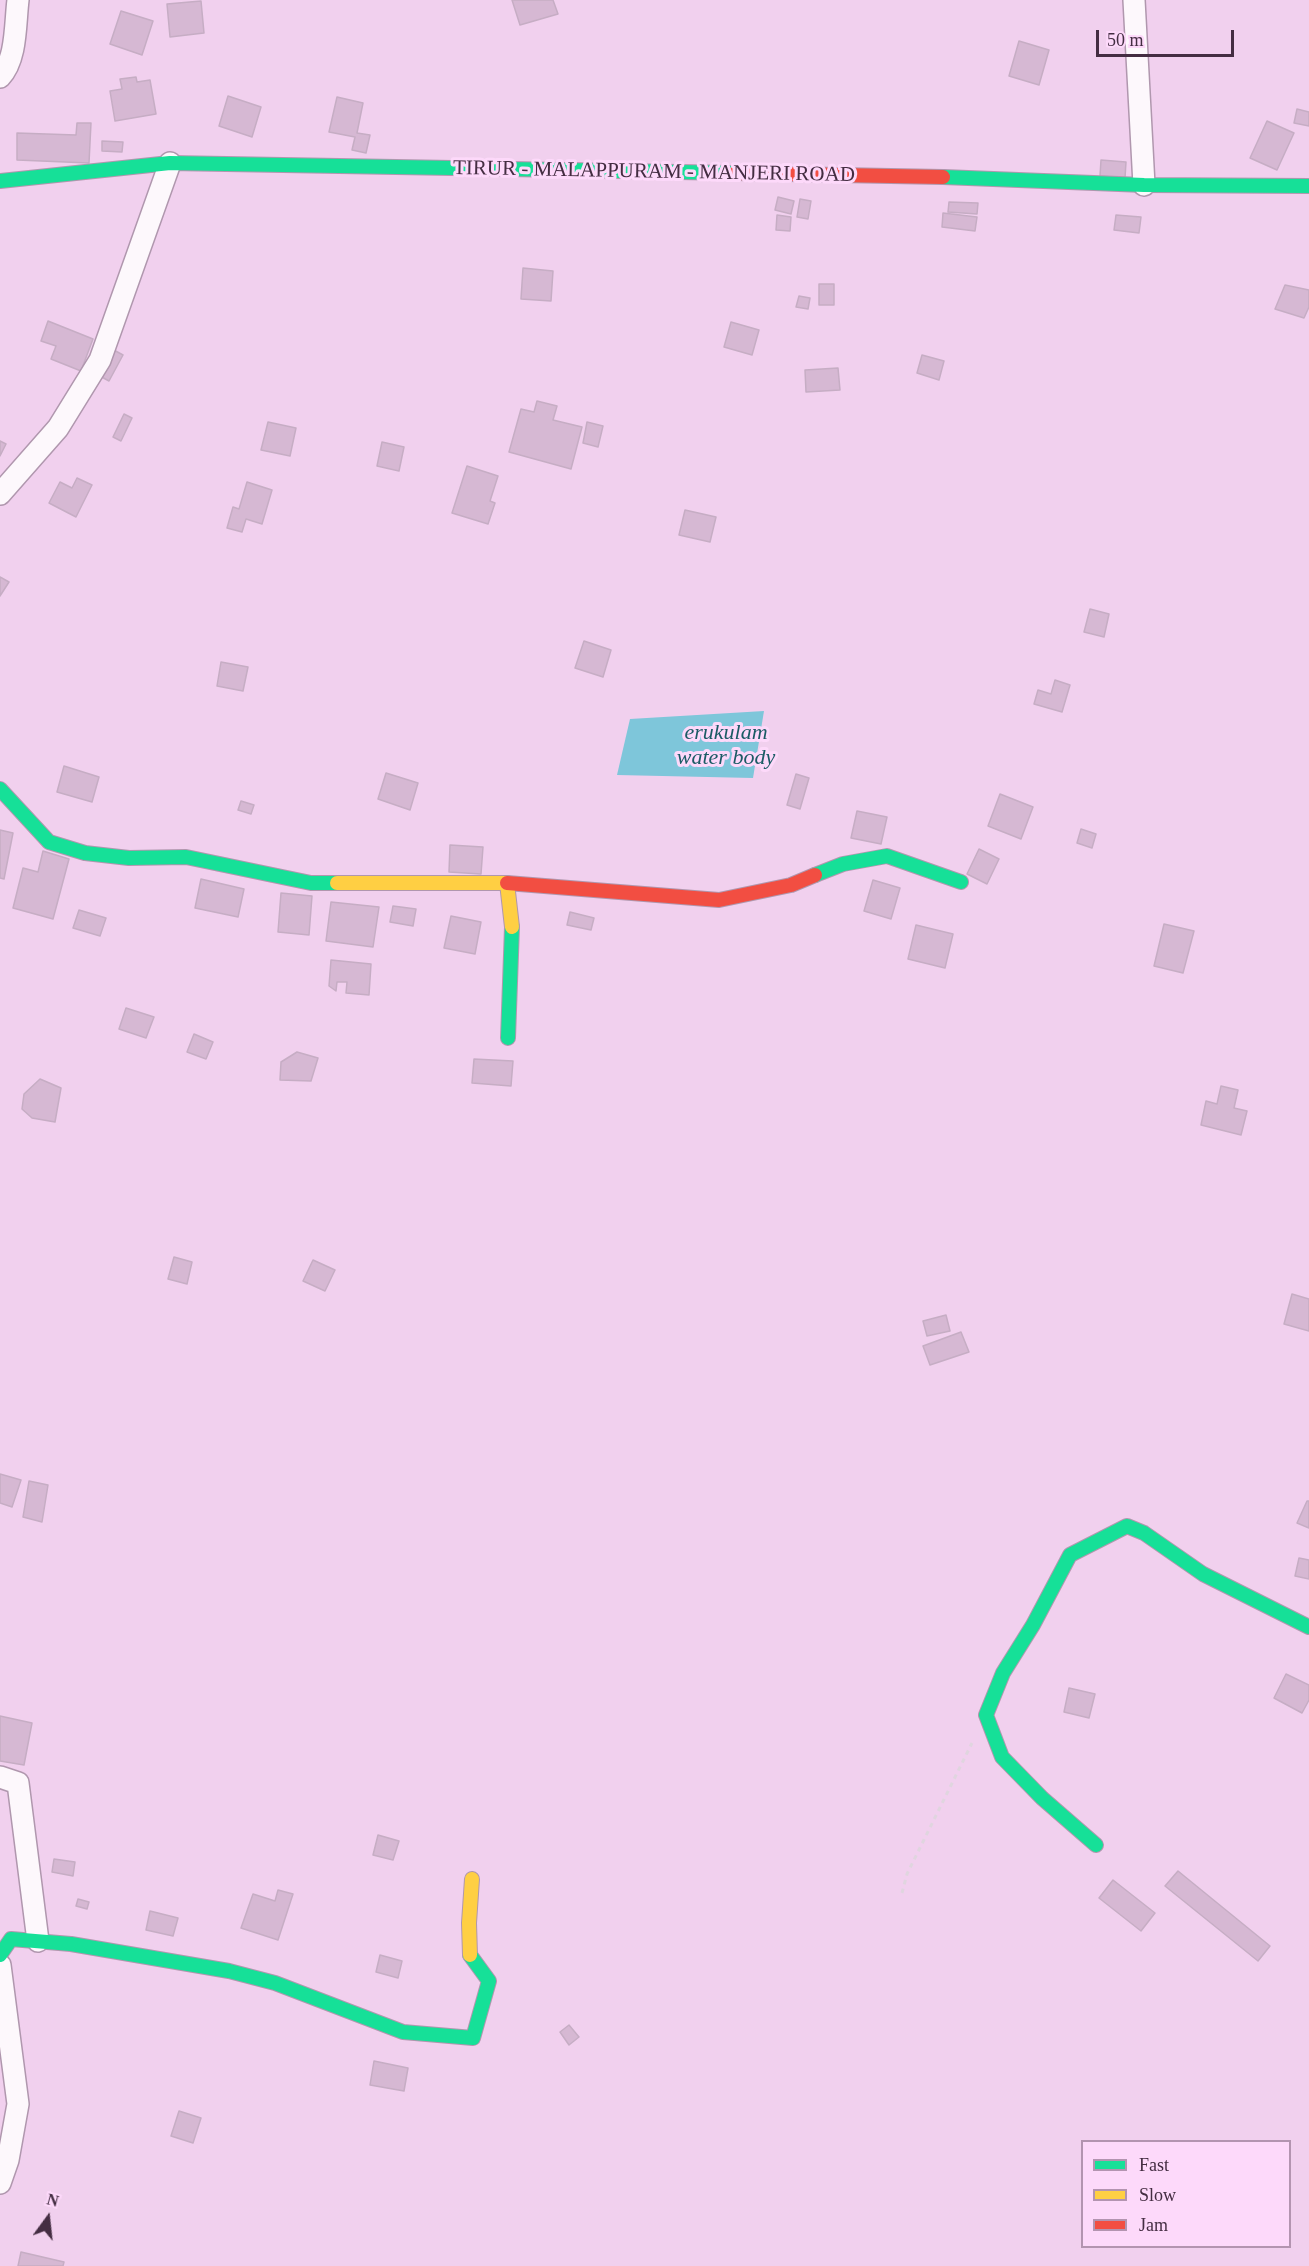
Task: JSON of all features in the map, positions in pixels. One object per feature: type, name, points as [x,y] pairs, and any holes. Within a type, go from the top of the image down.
[{"type":"street","points":[[0,77],[6,70],[14,40],[18,0]]},
{"type":"street","points":[[1134,0],[1144,185]]},
{"type":"street","points":[[0,494],[57,428],[100,360],[170,163]]},
{"type":"street","name":"TIRUR - MALAPPURAM - MANJERI ROAD","points":[[0,180],[170,163],[981,178],[1144,185],[1309,186]]},
{"type":"street","points":[[0,789],[49,842],[85,853],[129,858],[186,857],[311,883],[507,883],[719,900],[791,885],[843,864],[887,856],[961,882]]},
{"type":"street","points":[[507,883],[512,929],[508,1038]]},
{"type":"street","points":[[1096,1845],[1042,1798],[1002,1757],[986,1715],[1003,1673],[1033,1625],[1070,1555],[1127,1526],[1141,1530],[1179,1560],[1202,1574],[1309,1627]]},
{"type":"street","points":[[0,1777],[18,1783],[38,1941]]},
{"type":"street","points":[[0,1955],[12,1939],[71,1944],[228,1971],[275,1983],[403,2032],[473,2038],[489,1981],[470,1956],[469,1923],[472,1879]]},
{"type":"street","points":[[0,1965],[18,2104],[8,2160],[0,2183]]},
{"type":"path","points":[[903,1893],[907,1874],[986,1715]]},
{"type":"water","name":"erukulam water body","points":[[764,711],[753,778],[617,775],[630,719]]},
{"type":"building","points":[[512,0],[553,0],[558,14],[520,25]]},
{"type":"building","points":[[201,1],[204,33],[170,37],[167,4]]},
{"type":"building","points":[[121,11],[153,21],[142,55],[110,44]]},
{"type":"building","points":[[1019,41],[1049,50],[1039,85],[1009,76]]},
{"type":"building","points":[[136,77],[137,82],[150,80],[156,114],[115,121],[110,91],[122,89],[120,79]]},
{"type":"building","points":[[228,96],[261,107],[252,137],[219,126]]},
{"type":"building","points":[[337,97],[363,103],[357,133],[370,135],[366,153],[352,150],[355,137],[329,132]]},
{"type":"building","points":[[1297,109],[1309,112],[1309,126],[1294,123]]},
{"type":"building","points":[[1267,121],[1294,133],[1277,170],[1250,158]]},
{"type":"building","points":[[77,123],[91,123],[89,163],[17,160],[17,133],[76,135]]},
{"type":"building","points":[[102,141],[123,142],[122,152],[102,151]]},
{"type":"building","points":[[1101,160],[1126,162],[1125,178],[1100,176]]},
{"type":"building","points":[[778,197],[794,201],[791,214],[775,210]]},
{"type":"building","points":[[800,199],[811,201],[808,219],[797,217]]},
{"type":"building","points":[[949,202],[978,203],[977,214],[948,212]]},
{"type":"building","points":[[943,213],[977,217],[975,231],[942,227]]},
{"type":"building","points":[[777,215],[791,217],[790,231],[776,230]]},
{"type":"building","points":[[1116,215],[1141,217],[1139,233],[1114,230]]},
{"type":"building","points":[[523,268],[553,271],[551,301],[521,299]]},
{"type":"building","points":[[819,284],[834,284],[834,305],[819,305]]},
{"type":"building","points":[[1285,285],[1309,290],[1309,307],[1304,318],[1275,309]]},
{"type":"building","points":[[799,296],[810,298],[808,309],[796,307]]},
{"type":"building","points":[[48,321],[93,339],[81,371],[51,359],[56,346],[41,341]]},
{"type":"building","points":[[731,322],[759,330],[752,355],[724,347]]},
{"type":"building","points":[[112,349],[123,355],[109,381],[98,375]]},
{"type":"building","points":[[922,355],[944,361],[939,380],[917,373]]},
{"type":"building","points":[[838,368],[840,390],[806,392],[805,370]]},
{"type":"building","points":[[537,401],[557,406],[553,420],[582,427],[571,469],[509,452],[521,409],[534,412]]},
{"type":"building","points":[[124,414],[132,418],[121,441],[113,437]]},
{"type":"building","points":[[268,422],[296,428],[290,456],[261,450]]},
{"type":"building","points":[[587,422],[603,426],[598,447],[583,443]]},
{"type":"building","points":[[0,441],[6,444],[0,456]]},
{"type":"building","points":[[382,442],[404,447],[399,471],[377,466]]},
{"type":"building","points":[[467,466],[498,476],[490,501],[495,503],[488,524],[452,513]]},
{"type":"building","points":[[77,478],[92,485],[76,517],[49,503],[60,482],[72,488]]},
{"type":"building","points":[[247,482],[272,490],[262,524],[246,519],[242,532],[227,528],[233,507],[239,509]]},
{"type":"building","points":[[685,510],[716,517],[710,542],[679,535]]},
{"type":"building","points":[[0,577],[9,582],[0,596]]},
{"type":"building","points":[[1090,609],[1109,614],[1104,637],[1084,632]]},
{"type":"building","points":[[584,641],[611,650],[603,677],[575,668]]},
{"type":"building","points":[[221,662],[248,667],[243,691],[217,686]]},
{"type":"building","points":[[1055,680],[1070,685],[1062,712],[1034,704],[1038,690],[1051,694]]},
{"type":"building","points":[[64,766],[99,777],[92,802],[57,792]]},
{"type":"building","points":[[386,773],[418,783],[410,810],[378,799]]},
{"type":"building","points":[[796,774],[809,778],[800,809],[787,805]]},
{"type":"building","points":[[1000,794],[1033,807],[1021,839],[988,826]]},
{"type":"building","points":[[241,801],[254,805],[251,814],[238,810]]},
{"type":"building","points":[[857,811],[887,817],[881,844],[851,838]]},
{"type":"building","points":[[1081,829],[1096,834],[1092,848],[1077,843]]},
{"type":"building","points":[[0,830],[13,833],[4,879],[0,878]]},
{"type":"building","points":[[450,845],[483,847],[481,874],[449,872]]},
{"type":"building","points":[[979,849],[999,859],[987,884],[967,874]]},
{"type":"building","points":[[43,851],[69,859],[53,919],[13,908],[23,868],[38,872]]},
{"type":"building","points":[[201,879],[244,889],[238,917],[195,908]]},
{"type":"building","points":[[873,880],[900,888],[891,919],[864,911]]},
{"type":"building","points":[[281,893],[312,896],[309,935],[278,932]]},
{"type":"building","points":[[331,902],[379,907],[373,947],[326,941]]},
{"type":"building","points":[[393,906],[416,909],[413,926],[390,922]]},
{"type":"building","points":[[79,910],[106,918],[100,936],[73,928]]},
{"type":"building","points":[[570,912],[594,918],[591,930],[567,925]]},
{"type":"building","points":[[451,916],[481,922],[475,954],[444,948]]},
{"type":"building","points":[[1164,924],[1194,931],[1183,973],[1154,966]]},
{"type":"building","points":[[916,925],[953,934],[945,968],[908,959]]},
{"type":"building","points":[[331,960],[371,964],[369,995],[346,993],[347,982],[337,982],[336,991],[329,986]]},
{"type":"building","points":[[126,1008],[154,1017],[146,1038],[119,1029]]},
{"type":"building","points":[[194,1034],[213,1042],[206,1059],[187,1052]]},
{"type":"building","points":[[297,1052],[318,1058],[311,1081],[280,1080],[281,1062]]},
{"type":"building","points":[[474,1059],[513,1061],[511,1086],[472,1083]]},
{"type":"building","points":[[40,1079],[61,1088],[55,1122],[32,1118],[22,1109],[24,1094]]},
{"type":"building","points":[[1221,1086],[1238,1090],[1234,1108],[1247,1111],[1241,1135],[1201,1125],[1206,1101],[1217,1104]]},
{"type":"building","points":[[174,1257],[192,1262],[187,1284],[168,1279]]},
{"type":"building","points":[[313,1260],[335,1270],[325,1291],[303,1281]]},
{"type":"building","points":[[1292,1294],[1309,1299],[1309,1331],[1284,1324]]},
{"type":"building","points":[[946,1315],[950,1331],[927,1336],[923,1321]]},
{"type":"building","points":[[961,1332],[969,1352],[930,1365],[923,1346]]},
{"type":"building","points":[[0,1474],[21,1480],[12,1507],[0,1503]]},
{"type":"building","points":[[29,1481],[48,1485],[42,1522],[23,1517]]},
{"type":"building","points":[[1309,1501],[1309,1528],[1297,1523]]},
{"type":"building","points":[[1299,1558],[1309,1560],[1309,1579],[1295,1576]]},
{"type":"building","points":[[1286,1674],[1309,1685],[1309,1700],[1302,1713],[1274,1698]]},
{"type":"building","points":[[1069,1688],[1095,1694],[1089,1718],[1064,1712]]},
{"type":"building","points":[[0,1716],[32,1723],[24,1765],[0,1761]]},
{"type":"building","points":[[378,1835],[399,1841],[393,1860],[373,1855]]},
{"type":"building","points":[[54,1859],[75,1862],[73,1876],[52,1872]]},
{"type":"building","points":[[1178,1871],[1270,1946],[1258,1961],[1165,1886]]},
{"type":"building","points":[[1113,1880],[1155,1913],[1141,1931],[1099,1898]]},
{"type":"building","points":[[278,1890],[293,1894],[278,1940],[241,1928],[253,1894],[275,1901]]},
{"type":"building","points":[[78,1899],[89,1902],[87,1909],[76,1906]]},
{"type":"building","points":[[150,1911],[178,1918],[173,1936],[146,1930]]},
{"type":"building","points":[[380,1955],[402,1961],[398,1978],[376,1972]]},
{"type":"building","points":[[569,2025],[579,2037],[569,2045],[560,2032]]},
{"type":"building","points":[[374,2061],[408,2068],[404,2091],[370,2085]]},
{"type":"building","points":[[179,2111],[201,2118],[193,2143],[171,2136]]},
{"type":"building","points":[[21,2252],[64,2262],[63,2266],[18,2266]]},
{"type":"traffic: fast","points":[[0,181],[170,163],[735,173]]},
{"type":"traffic: fast","points":[[943,177],[1144,185],[1309,186]]},
{"type":"traffic: fast","points":[[0,789],[49,842],[85,853],[129,858],[186,857],[311,883],[337,883]]},
{"type":"traffic: fast","points":[[815,875],[843,864],[887,856],[961,882]]},
{"type":"traffic: fast","points":[[508,1038],[512,927]]},
{"type":"traffic: fast","points":[[1096,1845],[1042,1798],[1002,1757],[986,1715],[1003,1673],[1033,1625],[1070,1555],[1127,1526],[1144,1533],[1203,1574],[1309,1627]]},
{"type":"traffic: fast","points":[[0,1955],[11,1939],[71,1944],[229,1971],[275,1983],[403,2032],[473,2038],[489,1981],[470,1955]]},
{"type":"traffic: slow","points":[[337,883],[507,883],[512,927]]},
{"type":"traffic: slow","points":[[470,1955],[469,1923],[472,1879]]},
{"type":"traffic: jam","points":[[735,173],[943,177]]},
{"type":"traffic: jam","points":[[507,883],[719,900],[791,885],[815,875]]}]
